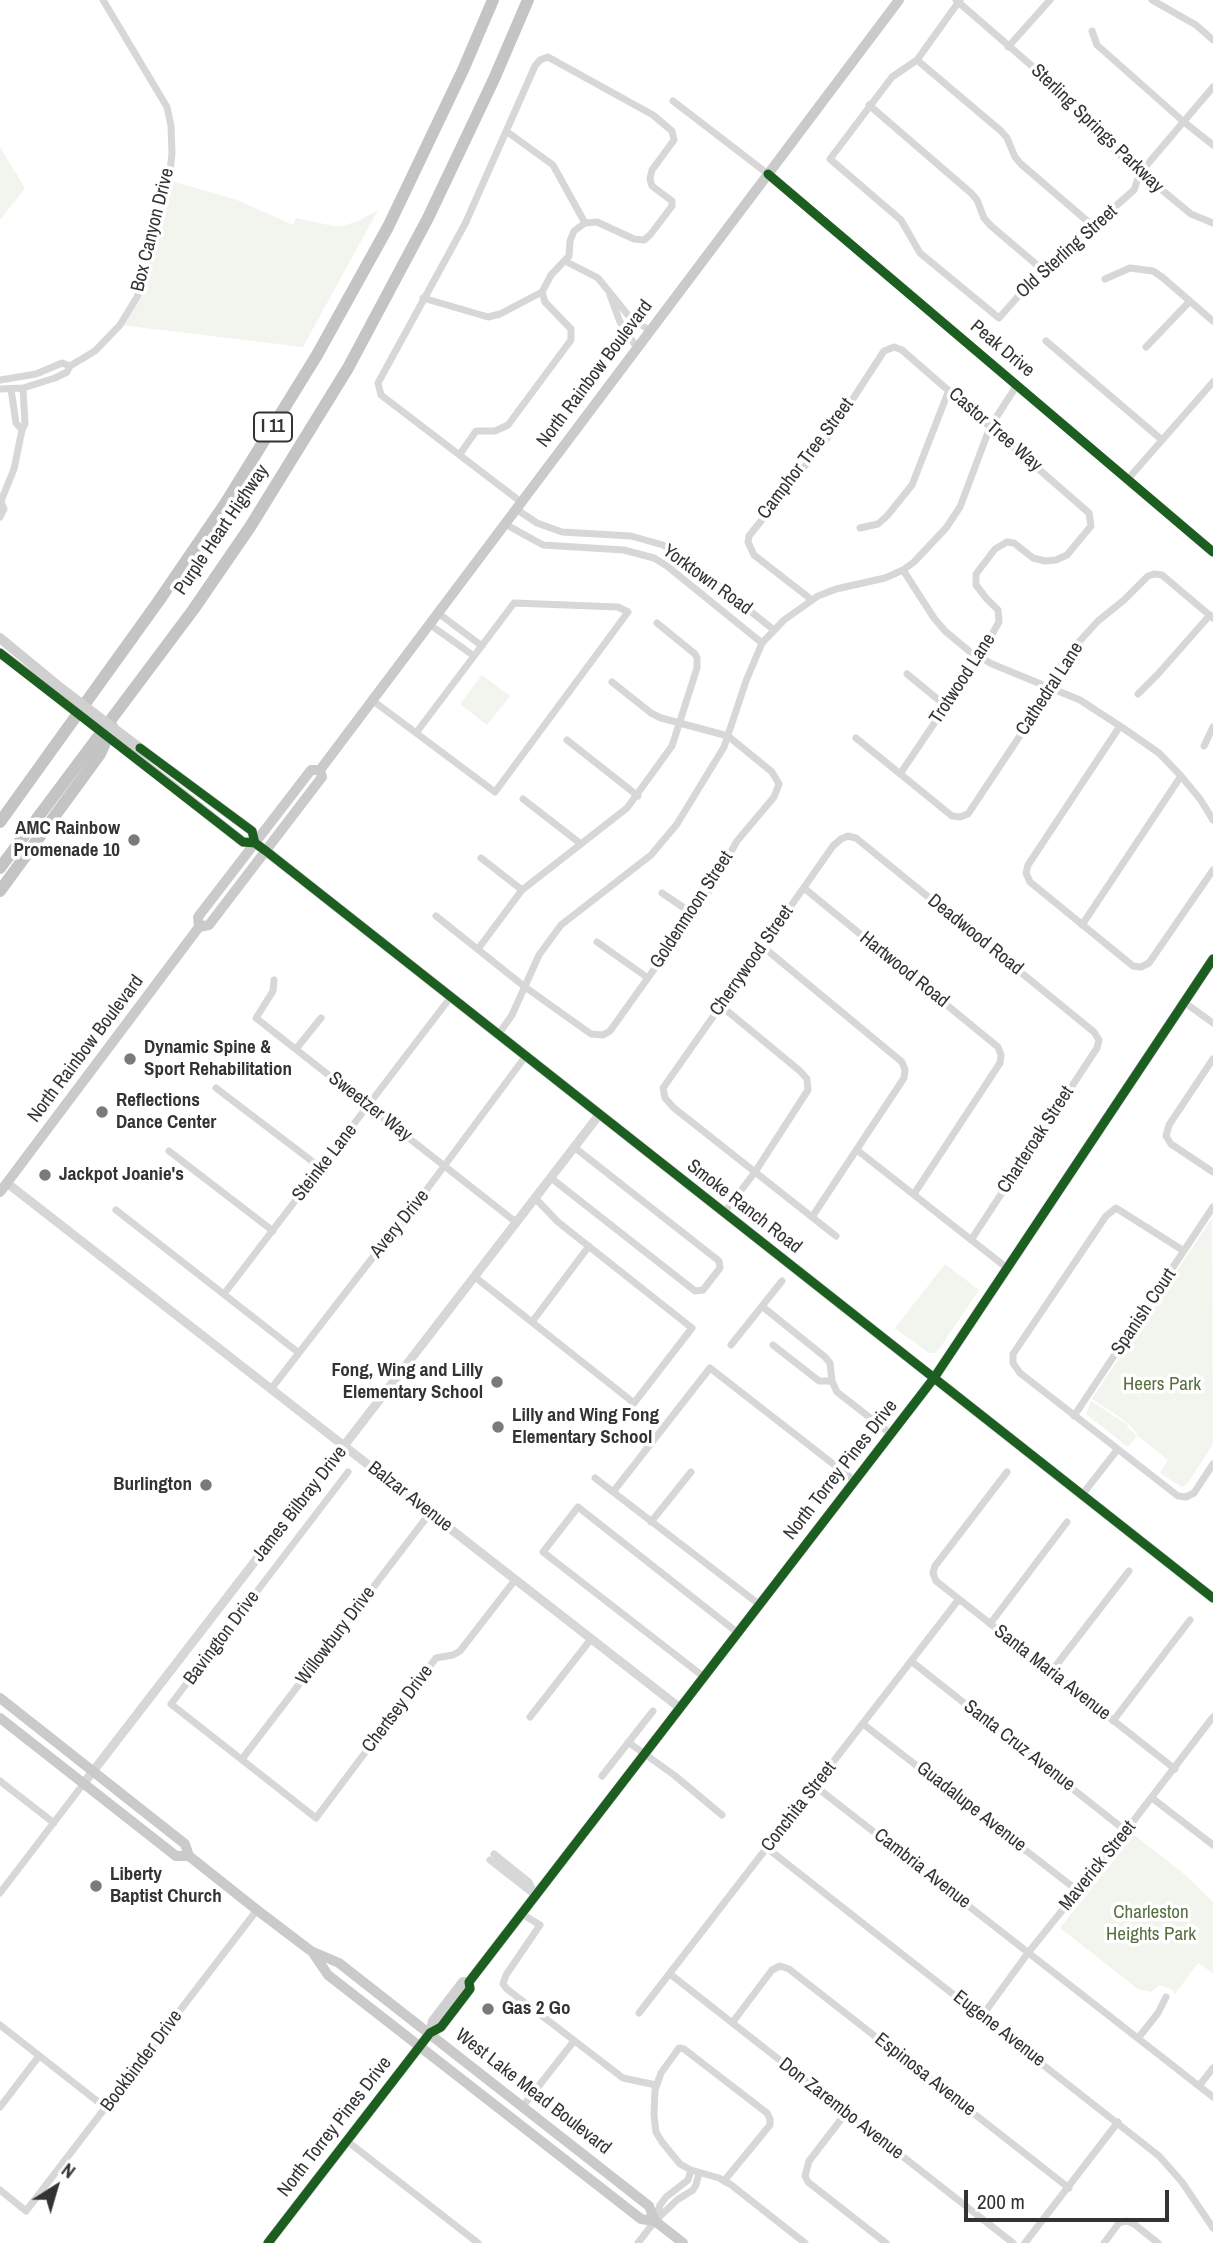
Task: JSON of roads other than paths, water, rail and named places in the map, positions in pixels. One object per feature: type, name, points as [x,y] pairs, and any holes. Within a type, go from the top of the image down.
[{"type":"highway","name":"Purple Heart Highway","points":[[0,822],[218,515],[317,355],[388,227],[463,70],[493,0]]},
{"type":"highway","name":"Purple Heart Highway","points":[[0,868],[193,610],[250,527],[348,368],[429,218],[528,0]]},
{"type":"highway","points":[[0,891],[100,754],[121,706]]},
{"type":"main road","name":"North Rainbow Boulevard","points":[[199,928],[198,917],[311,770],[320,769],[372,701],[898,0]]},
{"type":"main road","name":"Smoke Ranch Road","points":[[0,638],[59,693]]},
{"type":"main road","name":"Smoke Ranch Road","points":[[0,653],[59,693],[126,744],[206,794],[252,831],[255,843],[1213,1598]]},
{"type":"main road","name":"North Rainbow Boulevard","points":[[3,1188],[199,928],[209,925],[266,851],[322,776],[320,769]]},
{"type":"main road","name":"North Torrey Pines Drive","points":[[268,2243],[430,2033],[441,2027],[471,1989],[469,1982],[934,1378],[1213,959]]},
{"type":"main road","name":"West Lake Mead Boulevard","points":[[2,1702],[185,1844],[189,1856],[257,1910],[311,1951],[339,1963],[649,2206],[655,2221]]},
{"type":"main road","name":"West Lake Mead Boulevard","points":[[0,1718],[176,1856],[189,1856]]},
{"type":"main road","name":"West Lake Mead Boulevard","points":[[311,1951],[328,1975],[641,2219],[655,2221],[683,2243]]},
{"type":"main road","points":[[568,2161],[577,2149]]},
{"type":"street","name":"Box Canyon Drive","points":[[0,390],[23,388],[55,379],[95,351],[120,325],[137,297],[146,272],[170,171],[171,126],[167,107],[103,0]]},
{"type":"street","points":[[1009,47],[1049,0]]},
{"type":"street","points":[[1153,0],[1196,25],[1213,40]]},
{"type":"street","points":[[958,1],[917,60],[892,77],[869,105],[971,193],[990,225],[1044,271]]},
{"type":"street","name":"Sterling Springs Parkway","points":[[958,1],[1078,106],[1088,116],[1097,133],[1140,173],[1191,214],[1213,223]]},
{"type":"street","points":[[1092,31],[1097,45],[1213,145]]},
{"type":"street","points":[[548,57],[653,115],[672,131],[674,141],[652,170],[650,178],[652,186],[672,201],[672,206],[650,235],[639,241],[603,224],[591,222],[579,226],[571,236],[569,256],[551,275],[542,292],[500,314],[488,317],[424,298],[465,224],[506,131],[535,66],[548,57]]},
{"type":"street","points":[[917,60],[1001,131],[1021,164],[1093,226]]},
{"type":"street","name":"Old Sterling Street","points":[[869,105],[830,159],[901,220],[920,253],[999,318],[1030,283],[1069,253],[1093,226],[1134,190],[1140,173],[1213,88]]},
{"type":"street","name":"Peak Drive","points":[[673,101],[768,174],[1213,552]]},
{"type":"street","points":[[506,131],[553,165],[585,223]]},
{"type":"street","points":[[565,261],[598,278],[628,315],[650,331]]},
{"type":"street","points":[[1105,279],[1130,268],[1153,271],[1213,321]]},
{"type":"street","points":[[608,288],[620,322],[637,348]]},
{"type":"street","points":[[460,454],[476,431],[495,432],[508,425],[571,340],[570,330],[545,302],[542,292]]},
{"type":"street","name":"Yorktown Road","points":[[424,298],[380,379],[378,388],[382,395],[460,454],[537,523],[562,532],[631,536],[663,545],[677,553],[774,630]]},
{"type":"street","points":[[1146,347],[1190,301]]},
{"type":"street","points":[[1046,341],[1162,440]]},
{"type":"street","name":"Castor Tree Way","points":[[894,347],[902,350],[1085,508],[1091,518]]},
{"type":"street","name":"Camphor Tree Street","points":[[812,600],[754,555],[748,542],[754,529],[828,437],[884,351],[894,347]]},
{"type":"street","name":"Box Canyon Drive","points":[[0,380],[36,374],[62,363],[70,366]]},
{"type":"street","points":[[1128,480],[1213,382]]},
{"type":"street","points":[[498,1035],[512,1015],[539,955],[561,925],[651,855],[665,840],[716,762],[762,643],[812,600],[836,589],[885,578],[914,562],[946,528],[960,506],[989,427],[1017,385]]},
{"type":"street","points":[[0,517],[4,509],[1,500],[3,488],[14,469],[25,420],[23,388]]},
{"type":"street","points":[[11,389],[16,423],[22,429]]},
{"type":"street","points":[[860,528],[878,524],[912,485],[949,390]]},
{"type":"street","name":"Trotwood Lane","points":[[900,774],[979,657],[999,622],[998,610],[976,585],[976,574],[995,549],[1007,542],[1014,543],[1033,558],[1045,561],[1067,555],[1091,526],[1091,518]]},
{"type":"street","name":"Yorktown Road","points":[[505,524],[543,545],[624,550],[654,558],[762,643]]},
{"type":"street","points":[[903,570],[940,625],[969,651],[992,664],[1080,700],[1159,753],[1181,776],[1213,820]]},
{"type":"street","name":"Cathedral Lane","points":[[900,774],[952,816],[968,814],[1043,702],[1066,656],[1098,621],[1124,600],[1141,581],[1154,573],[1162,575],[1211,616]]},
{"type":"street","points":[[372,701],[495,792],[628,612],[618,607],[514,603],[416,733]]},
{"type":"street","points":[[438,613],[482,646]]},
{"type":"street","points":[[1138,694],[1211,616]]},
{"type":"street","points":[[478,949],[522,890],[617,818],[638,796],[672,747],[697,658],[657,623]]},
{"type":"street","points":[[429,624],[474,656]]},
{"type":"street","points":[[907,674],[946,706]]},
{"type":"street","points":[[612,682],[660,718],[728,736]]},
{"type":"street","points":[[1120,726],[1028,864],[1026,873],[1030,882],[1133,966],[1141,967],[1149,963],[1213,870]]},
{"type":"street","points":[[1204,746],[1213,727]]},
{"type":"street","name":"Goldenmoon Street","points":[[525,987],[591,1034],[603,1035],[610,1031],[693,914],[737,841],[774,797],[779,784],[772,772],[728,736]]},
{"type":"street","points":[[856,737],[900,774]]},
{"type":"street","points":[[567,740],[638,796]]},
{"type":"street","points":[[1082,925],[1181,776]]},
{"type":"street","points":[[523,799],[581,844]]},
{"type":"street","name":"Cherrywood Street","points":[[755,1172],[674,1108],[664,1098],[665,1083],[833,846],[848,836]]},
{"type":"street","name":"Deadwood Road","points":[[848,836],[867,846],[1094,1032],[1099,1040]]},
{"type":"street","points":[[481,858],[522,890]]},
{"type":"street","name":"Hartwood Road","points":[[804,888],[998,1047],[1001,1055],[1000,1063],[914,1194]]},
{"type":"street","points":[[662,893],[693,914]]},
{"type":"street","points":[[436,916],[525,987]]},
{"type":"street","points":[[597,942],[648,978]]},
{"type":"street","points":[[762,946],[902,1062],[905,1070],[904,1078],[812,1217]]},
{"type":"street","name":"Sweetzer Way","points":[[274,980],[273,991],[256,1018],[517,1223]]},
{"type":"street","name":"Steinke Lane","points":[[224,1294],[450,998]]},
{"type":"street","points":[[1184,1002],[1213,1023]]},
{"type":"street","points":[[720,1005],[800,1071],[808,1084],[804,1099],[724,1213]]},
{"type":"street","points":[[296,1049],[321,1018]]},
{"type":"street","name":"Charteroak Street","points":[[971,1240],[1097,1048],[1099,1040]]},
{"type":"street","name":"Avery Drive","points":[[271,1389],[445,1167],[525,1057]]},
{"type":"street","points":[[1213,1059],[1210,1072],[1169,1125],[1167,1136],[1171,1144],[1213,1172]]},
{"type":"street","points":[[216,1088],[321,1168]]},
{"type":"street","name":"James Bilbray Drive","points":[[0,1893],[599,1115]]},
{"type":"street","points":[[551,1178],[695,1291],[703,1290],[720,1268],[719,1261],[574,1147]]},
{"type":"street","points":[[857,1150],[1007,1268]]},
{"type":"street","points":[[169,1151],[272,1231]]},
{"type":"street","points":[[755,1172],[836,1236]]},
{"type":"street","name":"Balzar Avenue","points":[[3,1188],[271,1389],[680,1708]]},
{"type":"street","points":[[475,1277],[634,1403],[692,1328],[558,1222],[535,1198]]},
{"type":"street","name":"Spanish Court","points":[[1074,1416],[1213,1207]]},
{"type":"street","points":[[1184,1251],[1116,1208],[1106,1216],[1013,1354],[1013,1363],[1020,1373],[1178,1496],[1186,1497],[1198,1488],[1213,1464]]},
{"type":"street","points":[[116,1210],[299,1353]]},
{"type":"street","points":[[531,1322],[589,1246]]},
{"type":"street","points":[[731,1345],[782,1281]]},
{"type":"street","points":[[763,1307],[825,1357],[830,1363],[832,1381],[837,1392],[891,1434]]},
{"type":"street","points":[[773,1345],[820,1381],[832,1381]]},
{"type":"street","points":[[613,1492],[710,1368],[855,1481]]},
{"type":"street","points":[[1082,1495],[1117,1450]]},
{"type":"street","name":"Bavington Drive","points":[[242,1759],[171,1704],[348,1472]]},
{"type":"street","points":[[651,1522],[691,1472]]},
{"type":"street","name":"Santa Maria Avenue","points":[[1007,1472],[935,1566],[933,1573],[936,1581],[1175,1769]]},
{"type":"street","points":[[595,1478],[760,1605]]},
{"type":"street","points":[[704,1677],[543,1552],[578,1507],[738,1633]]},
{"type":"street","name":"Willowbury Drive","points":[[242,1759],[430,1513]]},
{"type":"street","points":[[990,1623],[1067,1522]]},
{"type":"street","points":[[1051,1672],[1129,1572]]},
{"type":"street","name":"Chertsey Drive","points":[[242,1759],[316,1818],[436,1658],[460,1651],[515,1580]]},
{"type":"street","name":"Conchita Street","points":[[639,2013],[959,1599]]},
{"type":"street","points":[[1113,1721],[1190,1620]]},
{"type":"street","points":[[530,1717],[591,1639]]},
{"type":"street","name":"Santa Cruz Avenue","points":[[911,1661],[1126,1831]]},
{"type":"street","points":[[602,1776],[653,1711]]},
{"type":"street","name":"Maverick Street","points":[[982,2016],[1028,1953],[1175,1769],[1213,1717]]},
{"type":"street","name":"Guadalupe Avenue","points":[[863,1724],[1078,1891]]},
{"type":"street","points":[[628,1742],[674,1775],[722,1815]]},
{"type":"street","points":[[0,1781],[54,1823]]},
{"type":"street","name":"Cambria Avenue","points":[[815,1786],[1213,2096]]},
{"type":"street","points":[[1152,1798],[1213,1845]]},
{"type":"street","name":"Eugene Avenue","points":[[767,1848],[1159,2156],[1182,2182],[1213,2228]]},
{"type":"street","points":[[492,1857],[536,1896]]},
{"type":"street","name":"Bookbinder Drive","points":[[0,2190],[26,2211],[257,1910]]},
{"type":"street","points":[[522,1914],[540,1925],[506,1975],[503,1984],[623,2078],[656,2085]]},
{"type":"street","name":"Espinosa Avenue","points":[[732,2022],[772,1970],[780,1966],[789,1969],[1069,2188]]},
{"type":"street","name":"Don Zarembo Avenue","points":[[670,1975],[1013,2243]]},
{"type":"street","points":[[1139,2037],[1158,2014],[1166,1997]]},
{"type":"street","points":[[0,2025],[106,2108]]},
{"type":"street","points":[[523,2106],[574,2041]]},
{"type":"street","points":[[724,2180],[770,2125],[770,2119],[767,2113],[684,2049],[679,2048],[656,2085],[656,2132],[673,2157],[695,2172],[724,2180],[805,2243]]},
{"type":"street","points":[[0,2107],[39,2056]]},
{"type":"street","points":[[1199,2086],[1213,2068]]},
{"type":"street","points":[[846,2113],[809,2161],[805,2176],[808,2182],[886,2243]]},
{"type":"street","points":[[1025,2243],[1118,2122]]},
{"type":"street","points":[[346,2141],[478,2243]]},
{"type":"street","points":[[638,2243],[655,2221],[677,2200],[693,2190],[696,2185],[695,2172]]},
{"type":"street","points":[[1104,2243],[1119,2223],[1126,2221],[1158,2243]]},
{"type":"place","name":"AMC Rainbow Promenade 10","points":[[134,840]]},
{"type":"place","name":"Dynamic Spine & Sport Rehabilitation","points":[[130,1059]]},
{"type":"place","name":"Reflections Dance Center","points":[[102,1112]]},
{"type":"place","name":"Jackpot Joanie's","points":[[45,1175]]},
{"type":"place","name":"Fong, Wing and Lilly Elementary School","points":[[497,1382]]},
{"type":"place","name":"Lilly and Wing Fong Elementary School","points":[[498,1427]]},
{"type":"place","name":"Burlington","points":[[206,1485]]},
{"type":"place","name":"Liberty Baptist Church","points":[[96,1886]]},
{"type":"place","name":"Gas 2 Go","points":[[488,2009]]},
{"type":"park label","name":"Heers Park","points":[[1162,1385]]},
{"type":"park label","name":"Charleston Heights Park","points":[[1151,1924]]}]
